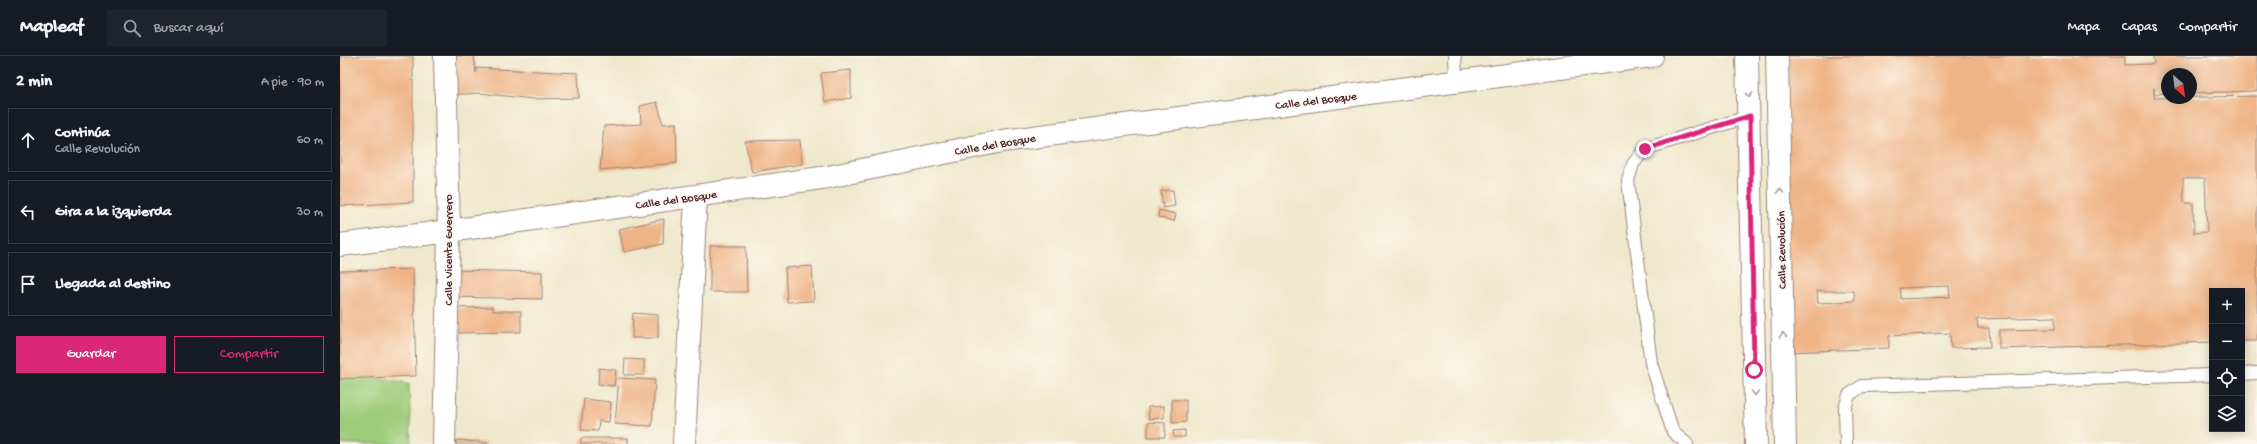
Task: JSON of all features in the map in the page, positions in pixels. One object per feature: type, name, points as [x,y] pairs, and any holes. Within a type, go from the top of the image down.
[{"type":"street","name":"Calle Vicente Guerrero","points":[[444,444],[449,231],[445,56]]},
{"type":"street","name":"Calle del Bosque","points":[[340,245],[828,177],[1002,141],[1652,56]]},
{"type":"street","points":[[1747,56],[1750,116],[1756,444]]},
{"type":"street","name":"Calle Revolución","points":[[1777,56],[1785,444]]},
{"type":"street","points":[[684,444],[696,196]]},
{"type":"street","points":[[1754,370],[1784,367]]},
{"type":"lane","points":[[1455,56],[1456,82]]},
{"type":"lane","points":[[1687,444],[1673,432],[1651,363],[1628,181],[1633,164],[1645,149],[1750,116]]},
{"type":"lane","points":[[2245,374],[2257,373]]},
{"type":"lane","points":[[1846,444],[1844,408],[1849,395],[1862,386],[2209,375]]},
{"type":"green space","points":[[340,371],[409,383],[411,444],[340,444]]},
{"type":"building","points":[[340,56],[413,56],[413,202],[340,206]]},
{"type":"building","points":[[451,56],[474,56],[476,73],[476,68],[578,73],[579,98],[533,99],[478,93],[453,95]]},
{"type":"building","points":[[1785,56],[2125,56],[2125,65],[2154,64],[2153,56],[2257,56],[2257,91],[2197,93],[2197,68],[2161,68],[2161,93],[2154,94],[2154,98],[2161,98],[2161,104],[2197,104],[2197,97],[2257,96],[2257,341],[2245,341],[2245,288],[2209,288],[2209,342],[1999,349],[1999,330],[2055,329],[2055,317],[1977,319],[1978,328],[1989,328],[1990,347],[1951,348],[1950,333],[1889,336],[1889,348],[1790,352]],"holes":[[[2183,178],[2205,178],[2207,232],[2194,233],[2193,203],[2184,203]],[[1949,286],[1950,297],[1901,299],[1900,288]],[[1817,291],[1854,291],[1855,301],[1818,303]]]},
{"type":"building","points":[[851,70],[851,98],[825,102],[821,73]]},
{"type":"building","points":[[657,102],[663,124],[676,123],[677,163],[600,170],[604,126],[641,124],[640,106]]},
{"type":"building","points":[[800,140],[802,164],[752,172],[745,141]]},
{"type":"building","points":[[1173,190],[1175,206],[1163,208],[1161,191]]},
{"type":"building","points":[[1159,210],[1176,214],[1174,221],[1158,217]]},
{"type":"building","points":[[664,219],[663,244],[624,252],[619,229]]},
{"type":"building","points":[[710,246],[746,246],[747,292],[710,292]]},
{"type":"building","points":[[812,266],[814,301],[787,302],[785,268]]},
{"type":"building","points":[[413,269],[416,376],[340,379],[340,271]]},
{"type":"building","points":[[450,270],[542,272],[542,299],[449,297]]},
{"type":"building","points":[[493,307],[493,311],[521,311],[521,332],[452,333],[452,308]]},
{"type":"building","points":[[633,313],[658,315],[658,338],[632,338]]},
{"type":"building","points":[[625,359],[644,360],[644,375],[624,375]]},
{"type":"building","points":[[599,368],[616,370],[614,386],[598,384]]},
{"type":"building","points":[[619,378],[655,380],[652,426],[615,424]]},
{"type":"building","points":[[584,399],[611,402],[609,422],[599,421],[598,431],[581,430]]},
{"type":"building","points":[[1172,400],[1186,400],[1186,422],[1172,423]]},
{"type":"building","points":[[1164,406],[1164,418],[1149,419],[1148,407]]},
{"type":"building","points":[[1148,422],[1165,423],[1165,437],[1148,437]]},
{"type":"building","points":[[1185,430],[1185,437],[1174,437],[1173,431]]},
{"type":"building","points":[[581,438],[628,438],[628,444],[581,444]]},
{"type":"building","points":[[457,440],[490,443],[490,444],[456,444]]},
{"type":"route","points":[[1645,149],[1750,116],[1754,370]]}]
